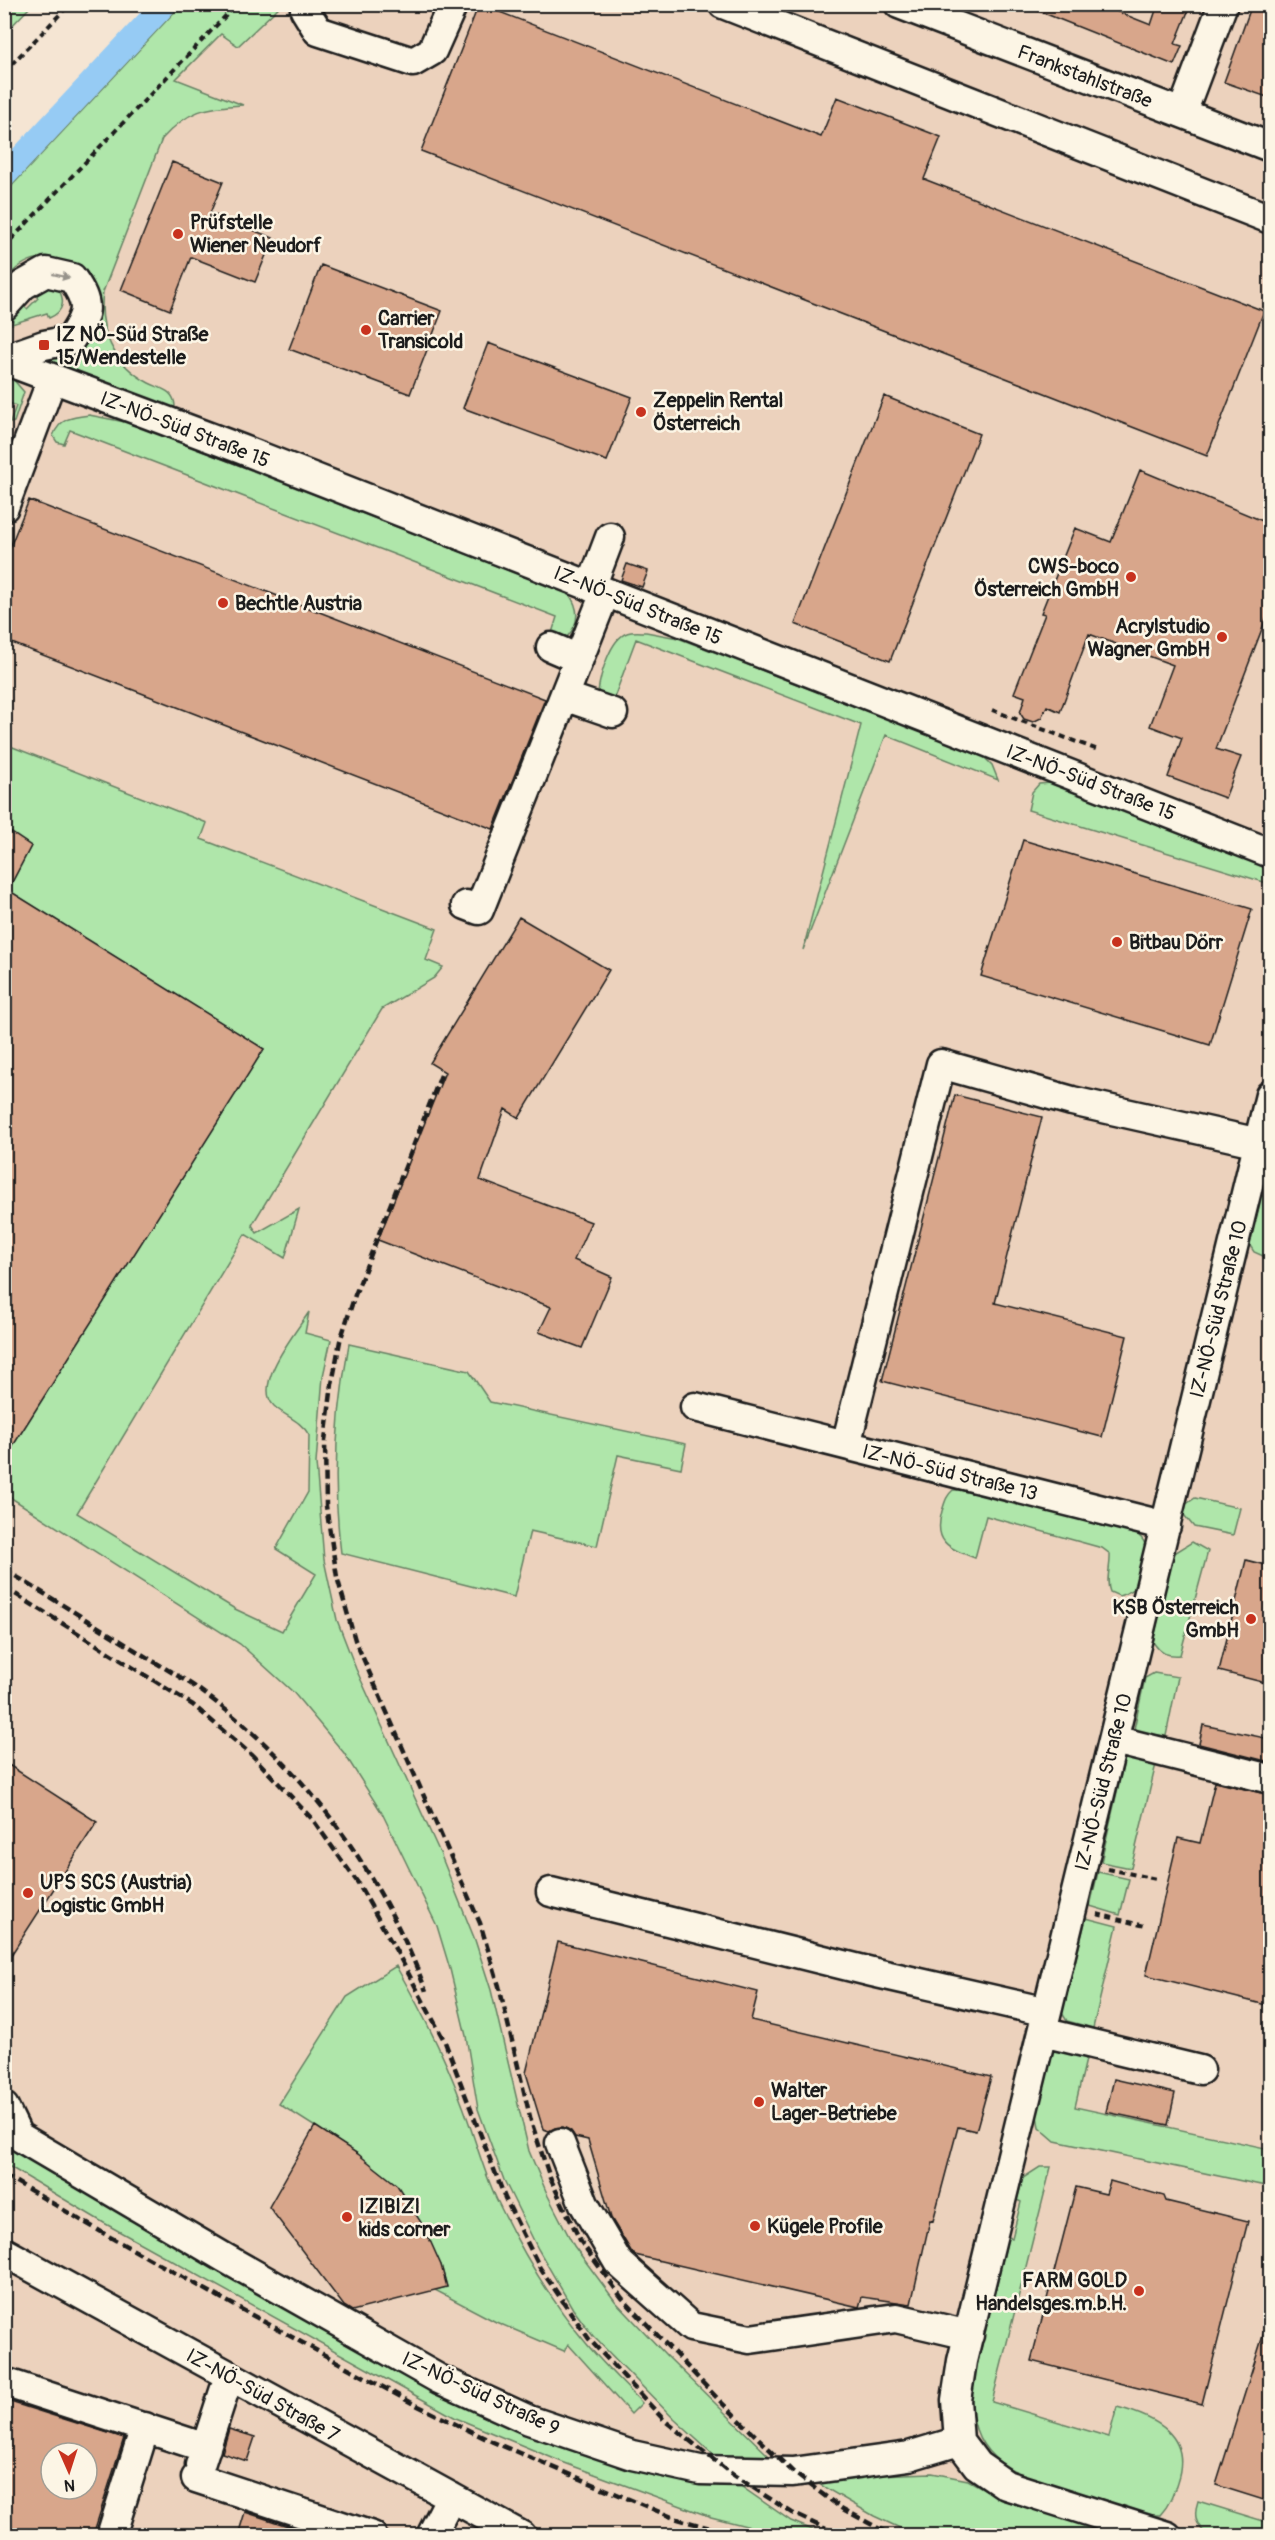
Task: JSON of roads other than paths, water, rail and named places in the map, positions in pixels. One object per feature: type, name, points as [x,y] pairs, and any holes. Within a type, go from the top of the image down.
[{"type":"street","points":[[306,4],[305,10],[318,31],[413,63],[432,51],[453,4]]},
{"type":"street","points":[[723,4],[1270,219]]},
{"type":"street","name":"Frankstahlstraße","points":[[899,4],[1270,147]]},
{"type":"street","points":[[1182,113],[1223,4]]},
{"type":"street","points":[[4,306],[23,285],[46,272],[72,278],[85,296],[84,320],[70,340],[44,345],[4,359]]},
{"type":"street","name":"IZ-NÖ-Süd Straße 15","points":[[4,359],[241,449],[1270,853]]},
{"type":"street","points":[[4,507],[52,378]]},
{"type":"street","points":[[466,905],[479,910],[579,658],[610,537]]},
{"type":"street","points":[[551,647],[579,658]]},
{"type":"street","points":[[564,696],[613,713]]},
{"type":"street","points":[[846,1445],[940,1064],[1072,1101],[1259,1143]]},
{"type":"street","name":"IZ-NÖ-Süd Straße 10","points":[[959,2441],[956,2400],[969,2335],[1270,1095]]},
{"type":"street","name":"IZ-NÖ-Süd Straße 13","points":[[695,1407],[1166,1526]]},
{"type":"street","points":[[1114,1740],[1270,1779]]},
{"type":"street","points":[[551,1892],[872,1972],[1200,2070]]},
{"type":"street","name":"IZ-NÖ-Süd Straße 9","points":[[4,2107],[18,2136],[225,2258],[439,2379],[530,2420],[632,2455],[700,2470],[793,2472],[909,2456],[959,2441]]},
{"type":"street","points":[[560,2143],[584,2204],[618,2262],[691,2327],[750,2339],[896,2318],[969,2335]]},
{"type":"street","name":"IZ-NÖ-Süd Straße 7","points":[[4,2252],[522,2535]]},
{"type":"street","points":[[229,2376],[194,2486],[372,2535]]},
{"type":"street","points":[[4,2382],[206,2448]]},
{"type":"street","points":[[111,2535],[145,2427]]},
{"type":"street","points":[[959,2441],[977,2465],[1006,2484],[1167,2535]]},
{"type":"street","points":[[430,2535],[451,2497]]},
{"type":"waterway","points":[[4,176],[165,4]]},
{"type":"railway","points":[[441,1075],[355,1295],[340,1341],[332,1384],[325,1441],[326,1506],[337,1577],[355,1640],[480,1923],[499,1986],[531,2121],[550,2178],[581,2242],[622,2298],[720,2401],[793,2472],[841,2508],[893,2536]]},
{"type":"railway","points":[[4,1569],[201,1691],[274,1753],[336,1824],[362,1864],[408,1947],[426,1991]]},
{"type":"railway","points":[[4,1587],[193,1705],[253,1756],[313,1820],[358,1883],[445,2042],[505,2198],[540,2268],[589,2339],[664,2420],[729,2472],[792,2513],[841,2536]]},
{"type":"railway","points":[[4,2175],[110,2237],[412,2403],[493,2442],[674,2518],[739,2536]]},
{"type":"place","name":"Prüfstelle Wiener Neudorf","points":[[178,234]]},
{"type":"place","name":"Carrier Transicold","points":[[366,330]]},
{"type":"place","name":"IZ NÖ-Süd Straße 15/Wendestelle","points":[[44,345]]},
{"type":"place","name":"Zeppelin Rental Österreich","points":[[641,412]]},
{"type":"place","name":"CWS-boco Österreich GmbH","points":[[1131,577]]},
{"type":"place","name":"Bechtle Austria","points":[[223,603]]},
{"type":"place","name":"Acrylstudio Wagner GmbH","points":[[1222,637]]},
{"type":"place","name":"Bitbau Dörr","points":[[1117,942]]},
{"type":"place","name":"KSB Österreich GmbH","points":[[1251,1619]]},
{"type":"place","name":"UPS SCS (Austria) Logistic GmbH","points":[[28,1893]]},
{"type":"place","name":"Walter Lager-Betriebe","points":[[759,2102]]},
{"type":"place","name":"IZIBIZI kids corner","points":[[347,2217]]},
{"type":"place","name":"Kügele Profile","points":[[755,2226]]},
{"type":"place","name":"FARM GOLD Handelsges.m.b.H.","points":[[1139,2291]]}]
